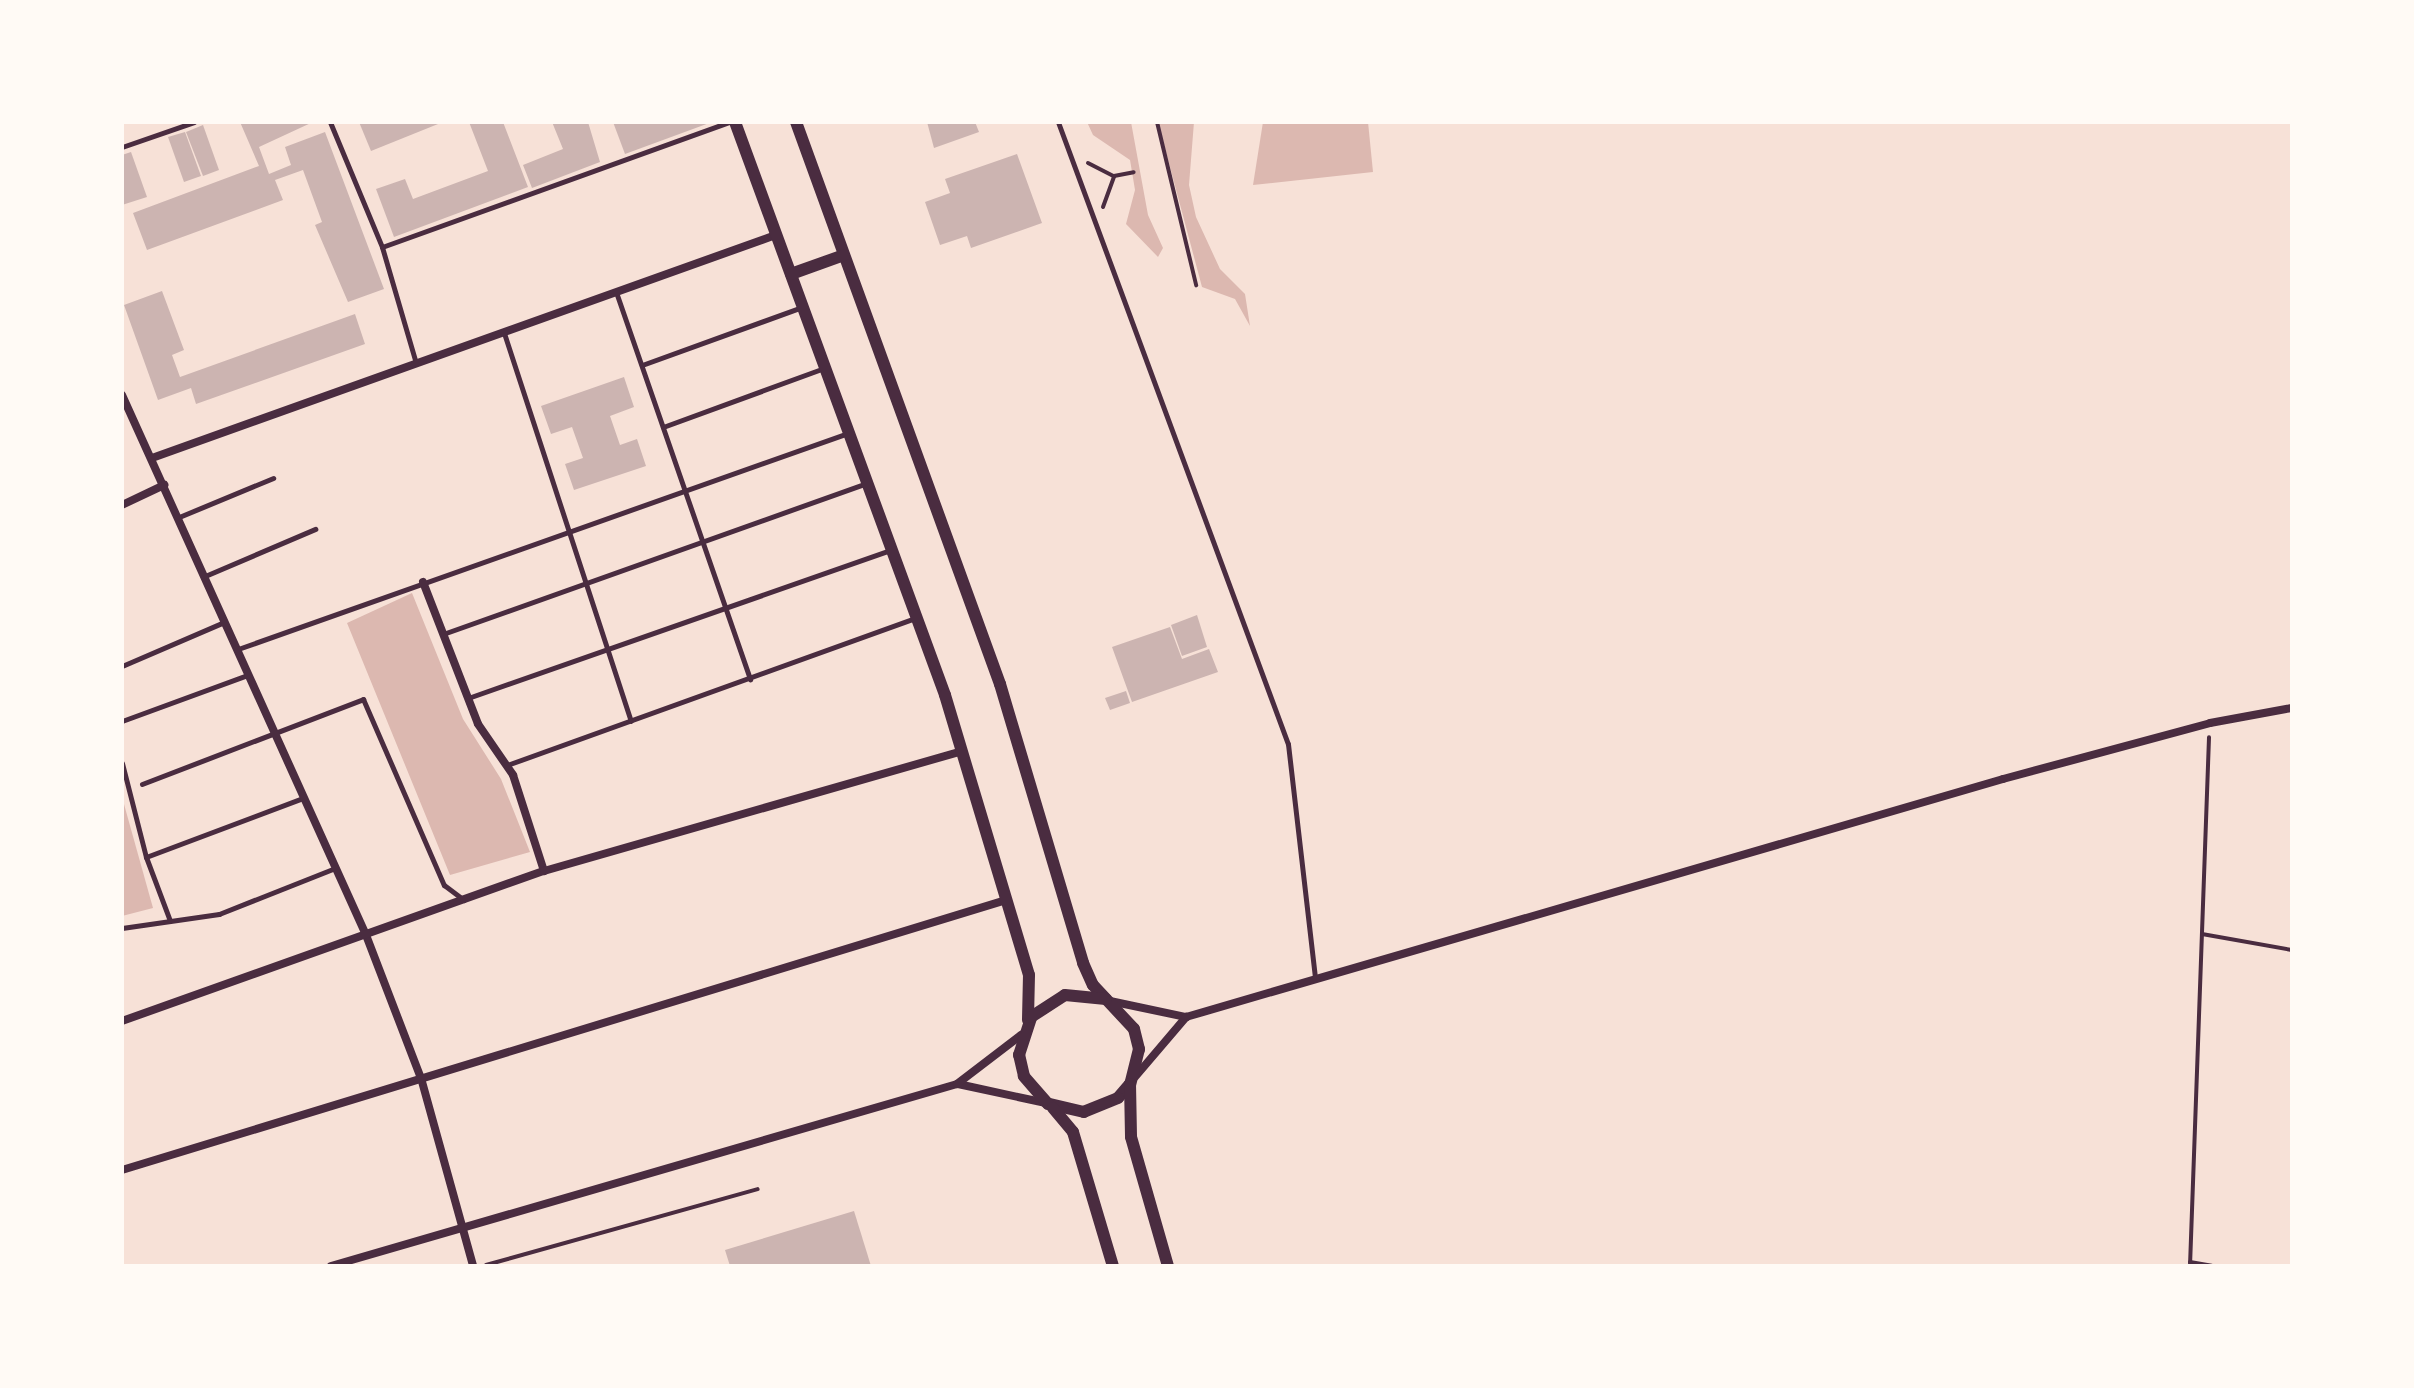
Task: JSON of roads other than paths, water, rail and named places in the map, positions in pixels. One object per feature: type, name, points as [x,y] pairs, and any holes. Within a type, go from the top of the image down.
[{"type":"street","points":[[732,122],[917,617],[962,751],[1029,975],[1032,1002],[1024,1030],[1024,1076],[1073,1132],[1113,1266]]},
{"type":"street","points":[[796,122],[1000,684],[1083,963],[1106,999],[1134,1029],[1139,1049],[1130,1084],[1131,1137],[1168,1266]]},
{"type":"street","points":[[152,458],[776,235]]},
{"type":"street","points":[[791,274],[844,255]]},
{"type":"street","points":[[122,395],[366,935],[421,1078],[473,1266]]},
{"type":"street","points":[[122,505],[164,485]]},
{"type":"street","points":[[423,582],[478,724],[506,765],[544,871]]},
{"type":"street","points":[[957,1084],[1048,1104],[1065,1111],[1093,1110],[1118,1098],[1154,1049],[1186,1017],[2210,723],[2292,708]]},
{"type":"street","points":[[123,1019],[544,871],[962,751]]},
{"type":"street","points":[[122,1170],[1006,900]]},
{"type":"street","points":[[331,1266],[957,1084],[1024,1030],[1046,1003],[1065,995],[1106,999],[1186,1017]]},
{"type":"lane","points":[[122,147],[194,122]]},
{"type":"lane","points":[[330,122],[382,247],[416,363]]},
{"type":"lane","points":[[382,247],[732,122]]},
{"type":"lane","points":[[1058,122],[1288,744],[1315,978]]},
{"type":"lane","points":[[616,292],[750,679]]},
{"type":"lane","points":[[642,365],[803,307]]},
{"type":"lane","points":[[504,332],[631,721]]},
{"type":"lane","points":[[663,427],[825,368]]},
{"type":"lane","points":[[238,649],[684,487],[849,432]]},
{"type":"lane","points":[[179,517],[273,478]]},
{"type":"lane","points":[[443,634],[867,483]]},
{"type":"lane","points":[[205,576],[315,529]]},
{"type":"lane","points":[[468,698],[892,550]]},
{"type":"lane","points":[[506,765],[917,617]]},
{"type":"lane","points":[[122,666],[226,621]]},
{"type":"lane","points":[[122,721],[249,675]]},
{"type":"lane","points":[[142,784],[363,699],[444,885],[464,900]]},
{"type":"lane","points":[[122,763],[146,857],[170,921]]},
{"type":"lane","points":[[146,857],[303,798]]},
{"type":"lane","points":[[122,928],[219,914],[335,868]]}]
